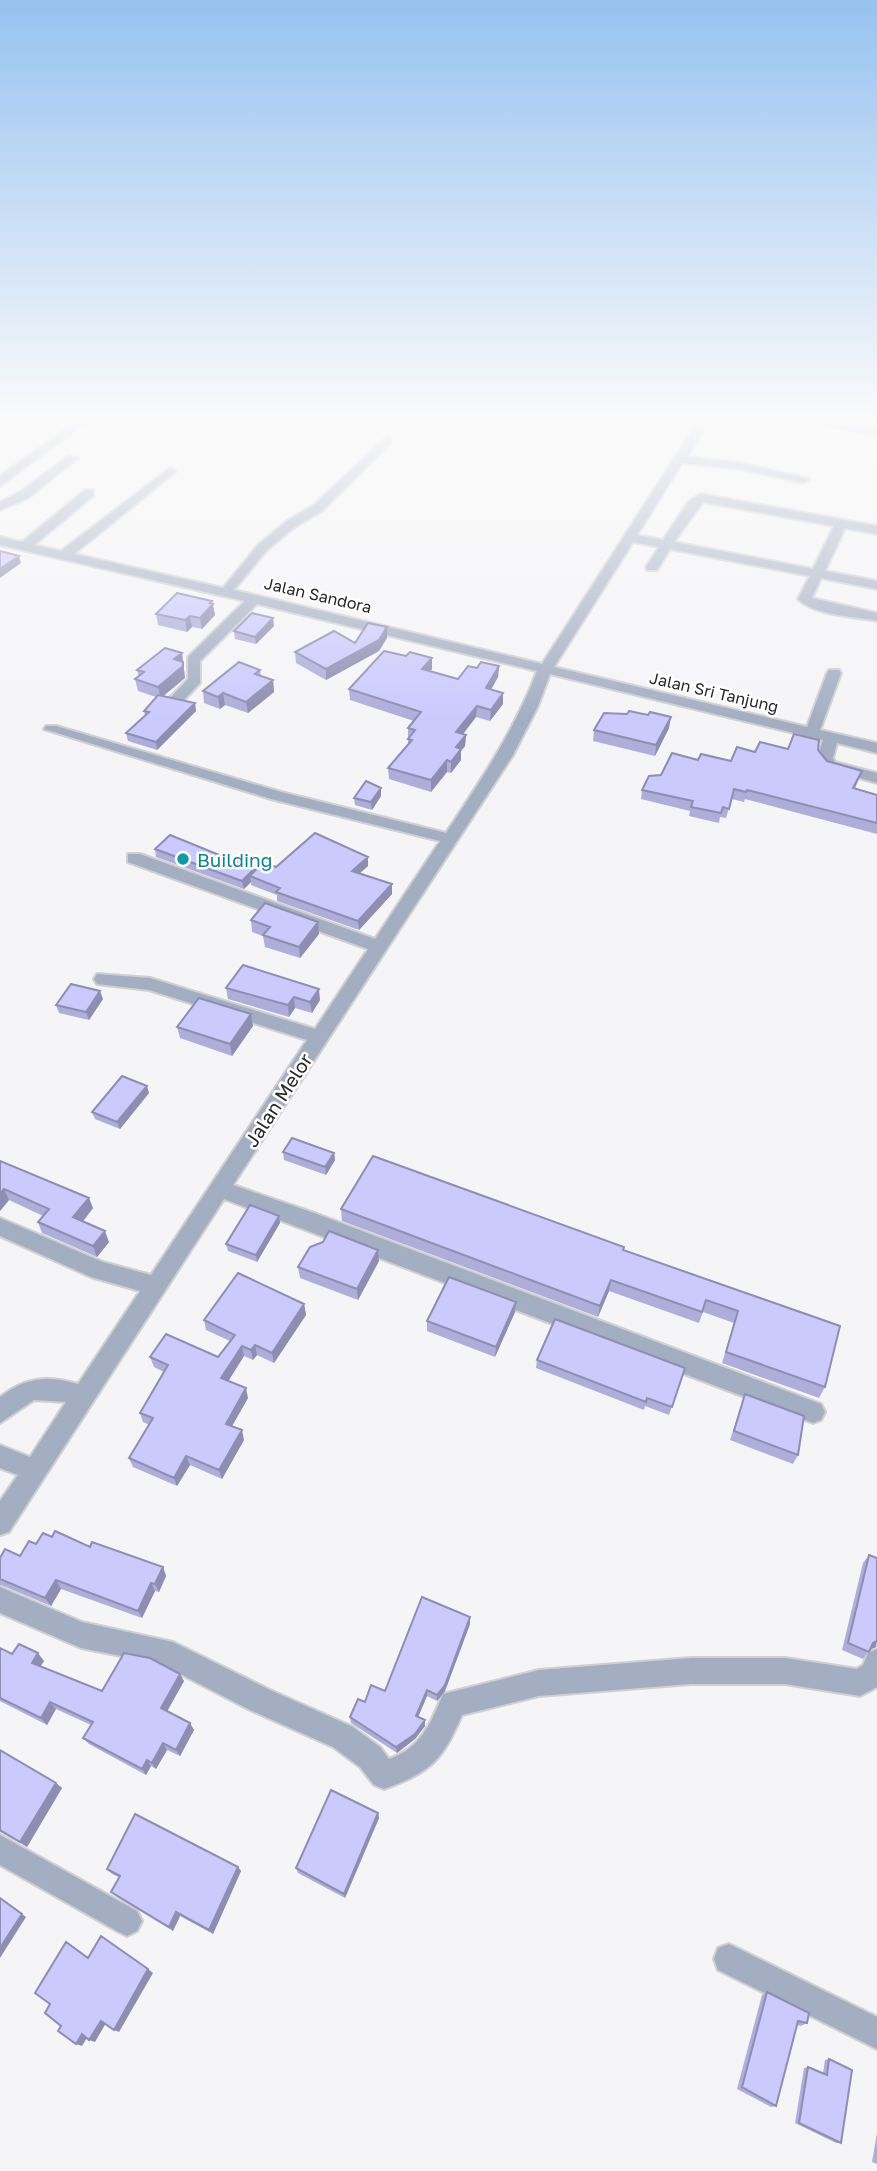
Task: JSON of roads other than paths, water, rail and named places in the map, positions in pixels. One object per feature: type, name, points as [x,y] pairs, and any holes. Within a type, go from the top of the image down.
[{"type":"street","points":[[25,546],[58,518]]},
{"type":"street","points":[[71,550],[111,518]]},
{"type":"street","points":[[227,590],[262,547],[300,518]]},
{"type":"street","name":"Jalan Melor","points":[[0,1523],[451,839],[520,729],[544,671],[643,518]]},
{"type":"street","points":[[652,567],[661,544],[682,518]]},
{"type":"street","points":[[817,518],[877,530]]},
{"type":"street","points":[[841,523],[806,601],[877,617]]},
{"type":"street","points":[[631,538],[877,585]]},
{"type":"street","name":"Jalan Sandora","points":[[0,541],[71,550],[255,598],[452,644],[544,671]]},
{"type":"street","points":[[175,701],[195,680],[193,660],[255,598]]},
{"type":"street","name":"Jalan Sri Tanjung","points":[[544,671],[815,726],[831,737],[877,748]]},
{"type":"street","points":[[815,726],[834,673]]},
{"type":"street","points":[[51,729],[277,796],[451,839]]},
{"type":"street","points":[[831,737],[825,758],[831,765],[877,778]]},
{"type":"street","points":[[134,858],[285,915],[378,946]]},
{"type":"street","points":[[103,979],[150,984],[319,1037]]},
{"type":"street","points":[[220,1189],[310,1220],[813,1412]]},
{"type":"street","points":[[0,1227],[99,1270],[157,1286]]},
{"type":"street","points":[[0,1412],[32,1388],[52,1387],[83,1396]]},
{"type":"street","points":[[0,1456],[34,1470]]},
{"type":"street","points":[[0,1600],[81,1635],[164,1651],[260,1700],[343,1737],[370,1757],[384,1775],[409,1767],[426,1757],[453,1703],[477,1696],[539,1683],[691,1671],[785,1671],[860,1683],[872,1674],[877,1662]]},
{"type":"street","points":[[0,1849],[127,1921]]},
{"type":"street","points":[[729,1959],[877,2034]]},
{"type":"place","name":"Building","points":[[183,859]]}]
